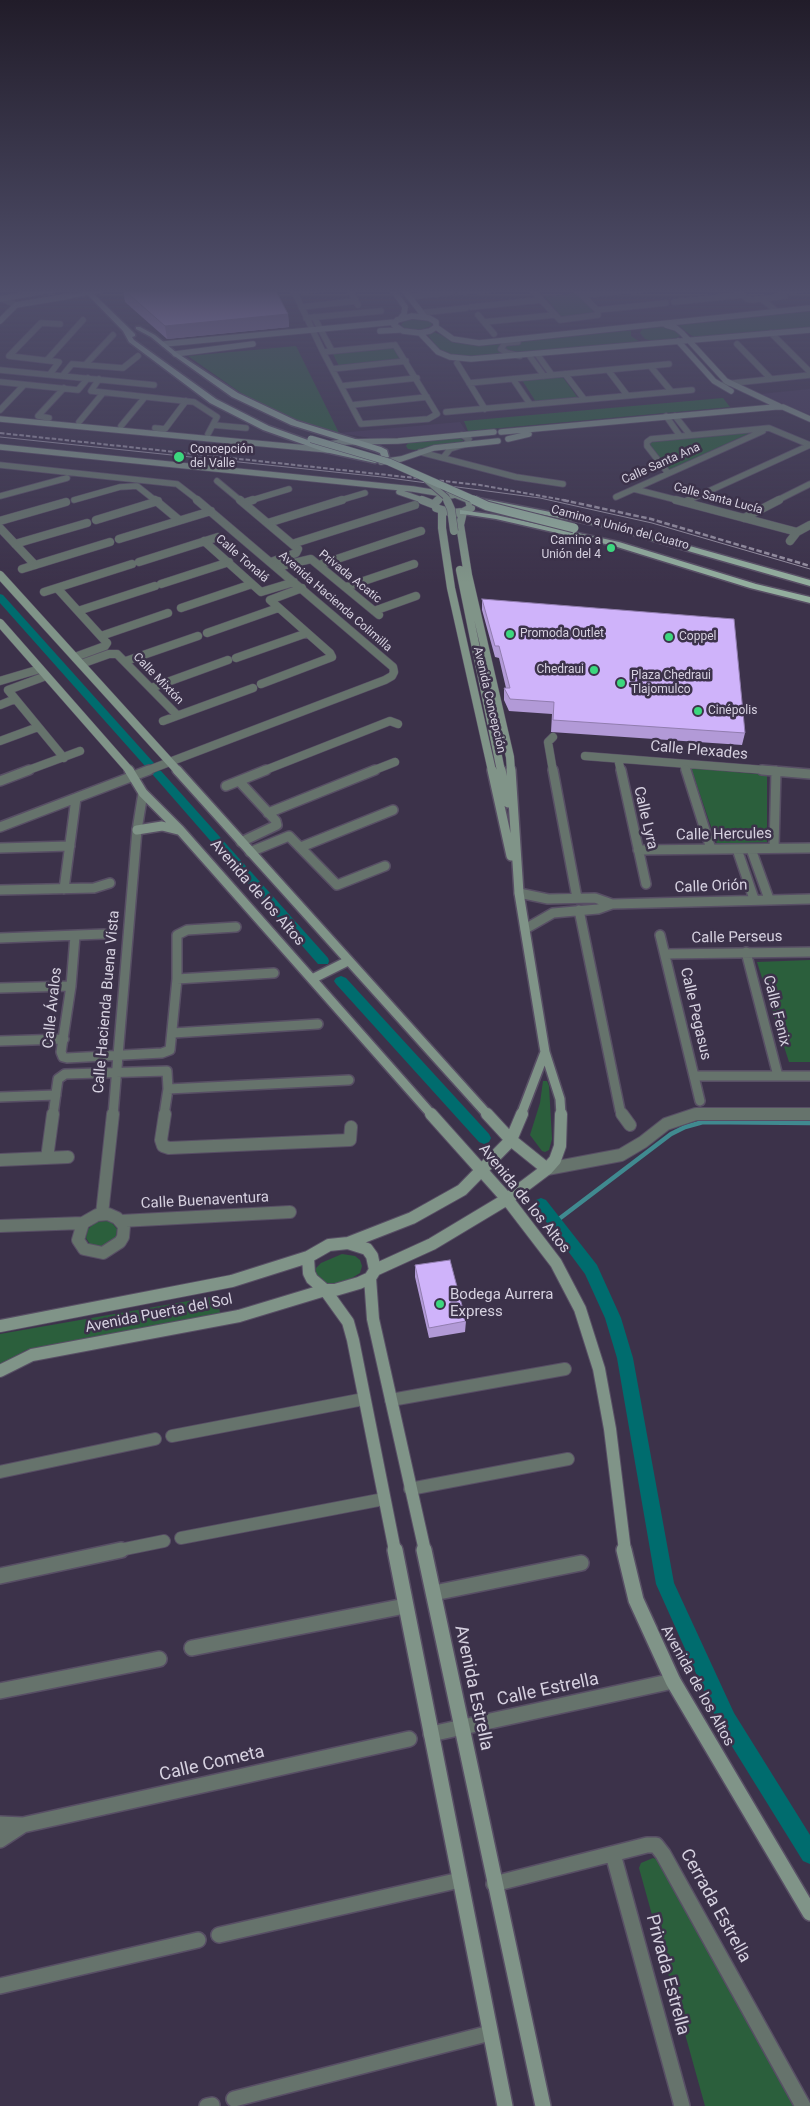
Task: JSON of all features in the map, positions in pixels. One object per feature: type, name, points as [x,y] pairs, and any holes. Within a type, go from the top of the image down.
[{"type":"main road","points":[[194,387],[213,401],[266,428],[292,438],[314,440]]},
{"type":"main road","points":[[204,387],[267,422],[314,440],[389,462],[426,480]]},
{"type":"main road","points":[[216,387],[227,395],[314,440],[328,450],[375,461],[385,458],[384,452],[294,423],[235,395],[224,387]]},
{"type":"main road","points":[[283,446],[291,442],[292,438]]},
{"type":"main road","name":"Camino a Unión del Cuatro","points":[[314,440],[383,454],[466,492],[508,506],[810,594]]},
{"type":"main road","name":"Camino a Unión del Cuatro","points":[[426,480],[487,506],[656,543],[810,588]]},
{"type":"main road","points":[[465,497],[609,526],[810,583]]},
{"type":"main road","points":[[463,512],[496,517],[616,544],[753,586],[810,600]]},
{"type":"street","points":[[0,410],[22,387]]},
{"type":"street","points":[[54,387],[80,390],[82,387]]},
{"type":"street","points":[[92,387],[90,390],[103,393],[194,402],[217,416],[208,434]]},
{"type":"street","points":[[343,387],[363,425],[402,422],[436,416],[436,412],[422,387]]},
{"type":"street","points":[[472,387],[485,409]]},
{"type":"street","points":[[519,387],[530,404]]},
{"type":"street","points":[[575,387],[584,399]]},
{"type":"street","points":[[621,387],[627,396]]},
{"type":"street","points":[[668,387],[671,391]]},
{"type":"street","points":[[725,387],[767,407]]},
{"type":"street","points":[[738,387],[810,419]]},
{"type":"street","points":[[48,418],[38,416],[64,388]]},
{"type":"street","points":[[446,412],[692,390]]},
{"type":"street","points":[[79,422],[103,393]]},
{"type":"street","points":[[121,426],[145,396]]},
{"type":"street","points":[[352,405],[427,397]]},
{"type":"street","points":[[155,428],[166,429],[186,401]]},
{"type":"street","points":[[375,461],[392,461],[420,452],[498,441],[527,434],[767,407],[782,408]]},
{"type":"street","points":[[678,418],[774,412],[810,426]]},
{"type":"street","points":[[678,418],[690,434]]},
{"type":"street","points":[[0,419],[328,450]]},
{"type":"street","points":[[295,448],[314,440],[397,446],[462,435],[668,419]]},
{"type":"street","points":[[668,419],[680,436]]},
{"type":"street","points":[[213,425],[246,428]]},
{"type":"street","points":[[668,473],[647,446],[651,440],[690,434],[769,428],[810,445]]},
{"type":"street","name":"Calle Santa Ana","points":[[616,497],[769,428]]},
{"type":"street","points":[[498,441],[488,437],[489,434],[498,432],[509,435],[508,439]]},
{"type":"street","points":[[443,458],[450,449],[466,444],[469,439],[462,435]]},
{"type":"street","points":[[686,502],[810,445]]},
{"type":"street","points":[[397,446],[409,456]]},
{"type":"street","points":[[0,447],[414,489],[465,497]]},
{"type":"street","points":[[420,452],[516,478],[563,484]]},
{"type":"street","name":"Avenida Hacienda Colimilla","points":[[0,465],[173,483],[181,486],[394,667],[392,676],[0,827]]},
{"type":"street","points":[[0,496],[67,478]]},
{"type":"street","name":"Avenida Concepción","points":[[426,480],[446,497],[451,509],[464,591],[515,844]]},
{"type":"street","points":[[217,481],[298,549],[298,552],[271,562]]},
{"type":"street","points":[[744,518],[810,484]]},
{"type":"street","points":[[363,485],[392,490],[435,506],[442,511],[452,513],[463,512]]},
{"type":"street","points":[[0,521],[125,486],[141,488],[180,520]]},
{"type":"street","name":"Calle Santa Lucía","points":[[634,488],[797,532]]},
{"type":"street","points":[[244,503],[288,490]]},
{"type":"street","points":[[268,523],[353,494],[366,493]]},
{"type":"street","points":[[435,506],[435,503],[440,498],[449,496]]},
{"type":"street","name":"Avenida Concepción","points":[[465,497],[472,505],[463,512],[460,525],[468,575],[510,758],[519,893]]},
{"type":"street","points":[[96,520],[158,501]]},
{"type":"street","points":[[292,544],[415,505]]},
{"type":"street","points":[[118,539],[211,510]]},
{"type":"street","name":"Avenida Concepción","points":[[442,511],[442,528],[451,588],[519,893],[545,1052],[560,1099],[560,1146],[555,1160],[547,1169]]},
{"type":"street","points":[[15,544],[87,523]]},
{"type":"street","points":[[790,541],[797,532],[810,525]]},
{"type":"street","points":[[0,528],[35,565]]},
{"type":"street","points":[[320,565],[421,531]]},
{"type":"street","points":[[44,592],[218,537]]},
{"type":"street","name":"Calle Tonalá","points":[[204,541],[262,592],[294,582]]},
{"type":"street","points":[[22,569],[110,542]]},
{"type":"street","name":"Privada Acatic","points":[[277,568],[308,558],[320,565],[376,613],[416,596]]},
{"type":"street","points":[[78,610],[229,562]]},
{"type":"street","points":[[346,587],[414,564]]},
{"type":"street","name":"Avenida de los Altos","points":[[0,575],[168,763],[511,1140],[547,1169]]},
{"type":"street","points":[[181,608],[252,584]]},
{"type":"street","points":[[56,588],[107,643],[75,657]]},
{"type":"street","points":[[177,716],[332,657],[270,599],[302,588]]},
{"type":"street","points":[[207,633],[278,608]]},
{"type":"street","points":[[101,636],[168,612]]},
{"type":"street","name":"Avenida de los Altos","points":[[0,622],[134,776],[143,793],[180,830],[507,1199],[556,1262],[582,1315],[599,1369],[610,1428],[620,1522],[628,1572],[636,1600],[673,1681],[810,1913]]},
{"type":"street","points":[[151,688],[308,633]]},
{"type":"street","points":[[126,661],[198,636]]},
{"type":"street","name":"Calle Mixtón","points":[[81,664],[115,653],[126,661],[177,716],[163,722]]},
{"type":"street","points":[[0,681],[43,672]]},
{"type":"street","points":[[43,672],[8,690],[64,758]]},
{"type":"street","points":[[0,705],[15,699]]},
{"type":"street","points":[[226,786],[390,721],[398,724]]},
{"type":"street","points":[[0,741],[38,727]]},
{"type":"street","points":[[553,736],[548,742],[577,898]]},
{"type":"street","points":[[0,781],[80,751]]},
{"type":"street","name":"Calle Plexades","points":[[585,756],[810,774]]},
{"type":"street","name":"Calle Lyra","points":[[618,759],[646,884]]},
{"type":"street","points":[[268,813],[395,762]]},
{"type":"street","points":[[684,764],[710,849]]},
{"type":"street","points":[[774,848],[776,771]]},
{"type":"street","points":[[239,781],[276,821],[276,826],[241,842]]},
{"type":"street","name":"Calle Hacienda Buena Vista","points":[[102,1214],[143,793]]},
{"type":"street","points":[[64,889],[76,798]]},
{"type":"street","points":[[302,847],[393,810]]},
{"type":"street","points":[[138,830],[162,826],[180,830]]},
{"type":"street","points":[[250,852],[289,836],[302,847],[331,882],[337,885],[385,866]]},
{"type":"street","points":[[0,848],[70,846]]},
{"type":"street","points":[[751,848],[769,898]]},
{"type":"street","name":"Calle Hercules","points":[[638,850],[810,848]]},
{"type":"street","points":[[737,849],[754,899]]},
{"type":"street","points":[[0,890],[94,888],[110,883]]},
{"type":"street","name":"Calle Orión","points":[[519,893],[548,899],[596,898],[612,904]]},
{"type":"street","name":"Calle Orión","points":[[525,929],[553,913],[598,909],[612,904],[769,898],[809,901]]},
{"type":"street","points":[[579,910],[620,1110],[630,1125]]},
{"type":"street","points":[[119,1054],[165,1053],[171,1048],[177,979],[177,937],[179,932],[236,927]]},
{"type":"street","points":[[0,938],[104,934]]},
{"type":"street","name":"Calle Pegasus","points":[[660,935],[700,1101]]},
{"type":"street","name":"Calle Ávalos","points":[[76,936],[61,1052],[65,1058],[119,1054]]},
{"type":"street","name":"Calle Fenix","points":[[746,952],[778,1076]]},
{"type":"street","name":"Calle Perseus","points":[[665,954],[810,952]]},
{"type":"street","points":[[312,979],[348,961]]},
{"type":"street","points":[[177,979],[274,973]]},
{"type":"street","points":[[0,988],[71,986]]},
{"type":"street","points":[[173,1033],[318,1024]]},
{"type":"street","points":[[0,1041],[64,1039]]},
{"type":"street","name":"Avenida Concepción","points":[[511,1140],[545,1052]]},
{"type":"street","points":[[47,1158],[60,1076],[117,1071],[167,1071],[168,1088],[161,1140],[163,1146],[170,1148],[350,1140],[351,1127]]},
{"type":"street","points":[[694,1076],[810,1076]]},
{"type":"street","points":[[168,1088],[349,1080]]},
{"type":"street","points":[[0,1097],[56,1095]]},
{"type":"street","points":[[325,1290],[350,1286],[432,1244],[507,1199],[547,1169],[621,1155],[643,1142],[666,1124],[696,1114],[810,1114]]},
{"type":"street","points":[[348,1243],[412,1218],[462,1190],[511,1140]]},
{"type":"street","points":[[0,1160],[68,1157]]},
{"type":"street","name":"Calle Buenaventura","points":[[121,1221],[290,1212]]},
{"type":"street","points":[[0,1226],[83,1223],[92,1217],[102,1214],[113,1216],[121,1221],[124,1231],[120,1242],[110,1250],[96,1253],[84,1249],[80,1245],[78,1234],[83,1223]]},
{"type":"street","points":[[373,1274],[372,1256],[366,1249],[356,1244],[329,1245],[314,1252],[308,1258],[309,1273],[312,1279],[325,1290],[348,1322],[505,2106]]},
{"type":"street","name":"Avenida Puerta del Sol","points":[[0,1326],[232,1281],[308,1258]]},
{"type":"street","name":"Avenida Estrella","points":[[373,1274],[373,1319],[434,1593],[494,1884],[543,2106]]},
{"type":"street","name":"Avenida Puerta del Sol","points":[[0,1371],[32,1355],[239,1316],[325,1290]]},
{"type":"street","points":[[391,1400],[565,1369]]},
{"type":"street","points":[[172,1436],[364,1400]]},
{"type":"street","points":[[0,1472],[155,1439]]},
{"type":"street","points":[[410,1489],[568,1459]]},
{"type":"street","points":[[181,1538],[384,1499]]},
{"type":"street","points":[[0,1576],[164,1541]]},
{"type":"street","points":[[434,1593],[581,1563]]},
{"type":"street","points":[[192,1648],[405,1606]]},
{"type":"street","points":[[0,1690],[159,1658]]},
{"type":"street","name":"Calle Estrella","points":[[431,1734],[673,1681]]},
{"type":"street","name":"Calle Cometa","points":[[0,1824],[23,1825],[409,1739]]},
{"type":"street","name":"Calle Cometa","points":[[0,1840],[23,1825]]},
{"type":"street","name":"Cerrada Estrella","points":[[494,1884],[656,1845],[663,1854],[803,2106]]},
{"type":"street","name":"Privada Estrella","points":[[614,1854],[682,2106]]},
{"type":"street","points":[[218,1935],[460,1880]]},
{"type":"street","points":[[0,1986],[198,1940]]},
{"type":"street","points":[[234,2099],[490,2033]]},
{"type":"shaded area","points":[[810,389],[810,415],[761,394]]},
{"type":"shaded area","points":[[460,422],[466,431],[377,439],[339,433]]},
{"type":"green space","points":[[233,387],[316,387],[339,433],[297,420]]},
{"type":"green space","points":[[527,387],[570,387],[578,398],[536,402]]},
{"type":"green space","points":[[723,398],[730,407],[468,431],[464,421]]},
{"type":"green space","points":[[752,432],[669,470],[650,443],[655,440]]},
{"type":"green space","points":[[458,437],[464,441],[415,450],[408,449],[406,446],[408,443],[422,440]]},
{"type":"green space","points":[[691,768],[767,775],[767,842],[717,844]]},
{"type":"green space","points":[[810,960],[810,1062],[789,1062],[757,962]]},
{"type":"green space","points":[[543,1081],[547,1081],[549,1086],[552,1139],[549,1150],[545,1152],[542,1151],[530,1135],[540,1103]]},
{"type":"green space","points":[[107,1221],[112,1223],[117,1229],[116,1238],[104,1247],[90,1244],[86,1238],[88,1229],[96,1222]]},
{"type":"green space","points":[[342,1254],[355,1256],[360,1260],[362,1266],[360,1273],[344,1283],[326,1287],[315,1274],[316,1268],[321,1263]]},
{"type":"green space","points":[[217,1296],[220,1313],[26,1350],[0,1366],[0,1334]]},
{"type":"green space","points":[[653,1858],[659,1860],[793,2106],[705,2106],[639,1868],[641,1863]]},
{"type":"building","name":"Plaza Chedraui Tlajomulco","points":[[482,599],[734,619],[745,733],[553,720],[554,702],[510,699],[504,688],[510,688],[499,646],[495,646]]},
{"type":"building","name":"Bodega Aurrera Express","points":[[450,1260],[466,1321],[429,1328],[415,1265]]},
{"type":"waterway","points":[[0,597],[149,764]]},
{"type":"waterway","points":[[157,773],[323,961]]},
{"type":"waterway","points":[[341,981],[484,1138]]},
{"type":"waterway","points":[[555,1222],[671,1134],[685,1127],[703,1122],[810,1123]]},
{"type":"waterway","points":[[541,1204],[591,1270],[613,1318],[625,1358],[665,1584],[727,1720],[810,1854]]},
{"type":"tram line","points":[[0,437],[382,477],[540,498],[652,523],[810,569]]},
{"type":"railway","points":[[0,433],[480,485],[569,501]]},
{"type":"railway","points":[[563,500],[651,519],[810,566]]},
{"type":"place","name":"Concepción del Valle","points":[[179,457]]},
{"type":"place","name":"Camino a Unión del 4","points":[[611,548]]},
{"type":"place","name":"Promoda Outlet","points":[[510,634]]},
{"type":"place","name":"Coppel","points":[[669,637]]},
{"type":"place","name":"Chedraui","points":[[594,670]]},
{"type":"place","name":"Plaza Chedraui Tlajomulco","points":[[621,683]]},
{"type":"place","name":"Cinépolis","points":[[698,711]]},
{"type":"place","name":"Bodega Aurrera Express","points":[[440,1304]]}]
